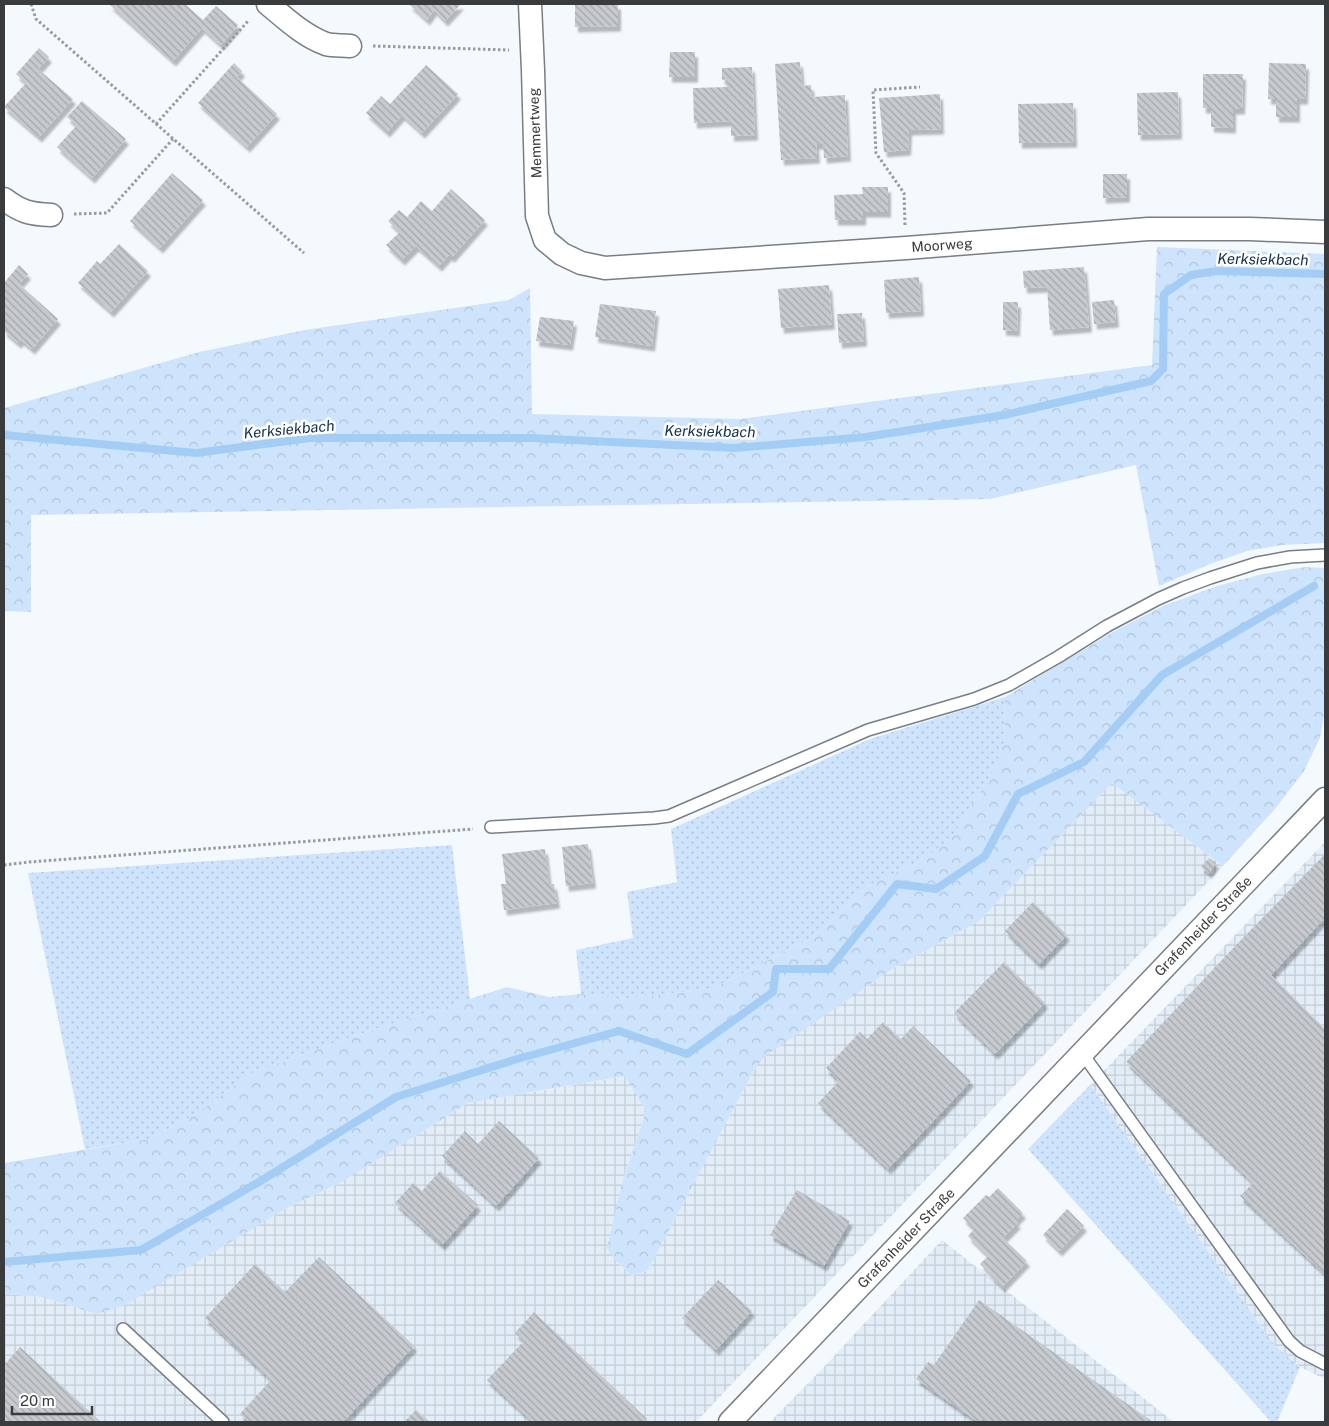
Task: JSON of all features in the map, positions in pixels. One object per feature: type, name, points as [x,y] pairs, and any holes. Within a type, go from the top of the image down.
[{"type":"street","points":[[268,4],[309,36],[328,44],[350,46]]},
{"type":"street","name":"Memmertweg","points":[[530,4],[537,216],[545,240],[562,254]]},
{"type":"street","points":[[4,200],[30,214],[51,215]]},
{"type":"street","name":"Moorweg","points":[[562,254],[581,263],[605,268],[906,248],[1148,229],[1250,229],[1325,232]]},
{"type":"street","name":"Grafenheider Straße","points":[[730,1422],[1325,799]]},
{"type":"lane","points":[[491,827],[645,819],[669,816],[868,730],[974,699],[1009,685],[1107,626],[1183,588],[1257,563],[1290,557],[1325,555]]},
{"type":"lane","points":[[1082,1053],[1289,1341],[1300,1351],[1325,1364]]},
{"type":"lane","points":[[123,1329],[223,1422]]},
{"type":"path","points":[[31,4],[36,19],[304,253]]},
{"type":"path","points":[[156,124],[250,18]]},
{"type":"path","points":[[350,46],[532,50]]},
{"type":"path","points":[[906,248],[904,193],[876,153],[873,90],[920,87]]},
{"type":"path","points":[[51,215],[107,213],[173,139]]},
{"type":"path","points":[[4,865],[491,827]]},
{"type":"shaded area","points":[[1112,783],[1223,866],[696,1422],[4,1422],[4,1294],[43,1297],[96,1314],[289,1207],[342,1182],[468,1103],[626,1076],[646,1111],[622,1183],[617,1262],[632,1276],[648,1270],[754,1070],[764,1056],[891,970],[979,921]]},
{"type":"shaded area","points":[[1325,842],[1325,1379],[1300,1367],[1275,1346],[1090,1085]]},
{"type":"shaded area","points":[[942,1240],[1174,1422],[770,1422]]},
{"type":"green space","points":[[1157,247],[1325,254],[1325,543],[1282,545],[1247,551],[1210,564],[1159,586],[1136,465],[990,499],[31,515],[31,612],[4,611],[4,408],[199,352],[305,330],[509,300],[530,288],[532,414],[740,419],[1152,365]]},
{"type":"green space","points":[[1305,567],[1325,568],[1325,709],[1320,738],[1304,771],[1275,809],[1223,866],[1112,783],[979,921],[891,970],[764,1057],[754,1070],[648,1270],[632,1276],[617,1262],[607,1248],[622,1183],[646,1111],[625,1076],[468,1103],[342,1182],[289,1207],[123,1306],[96,1314],[43,1297],[4,1294],[4,1163],[149,1139],[196,1114],[252,1073],[345,1039],[507,987],[549,997],[581,994],[619,999],[712,989],[815,936],[868,886],[926,858],[953,836],[995,768],[1004,742],[1005,697],[1111,633],[1163,606],[1217,586],[1263,574]]},
{"type":"green space","points":[[1005,697],[1004,742],[995,768],[953,836],[926,858],[868,886],[815,936],[712,989],[619,999],[581,994],[576,950],[633,938],[627,892],[677,882],[671,829],[870,739]]},
{"type":"green space","points":[[452,845],[470,999],[345,1039],[252,1073],[196,1114],[149,1139],[85,1149],[28,873]]},
{"type":"green space","points":[[1090,1085],[1275,1346],[1300,1367],[1277,1422],[1271,1422],[1028,1149]]},
{"type":"building","points":[[109,4],[185,4],[203,20],[216,6],[238,25],[221,45],[202,28],[173,61]]},
{"type":"building","points":[[409,4],[461,4],[445,21],[434,10],[427,20]]},
{"type":"building","points":[[575,4],[618,4],[618,26],[575,27]]},
{"type":"building","points":[[39,48],[49,57],[38,69],[73,99],[39,137],[4,107],[26,83],[16,74]]},
{"type":"building","points":[[670,52],[695,52],[695,77],[669,77]]},
{"type":"building","points":[[800,62],[802,86],[811,85],[812,97],[845,95],[848,156],[824,158],[823,144],[816,144],[817,158],[781,160],[775,64]]},
{"type":"building","points":[[234,63],[242,71],[237,77],[277,114],[247,147],[198,103]]},
{"type":"building","points":[[1269,63],[1306,64],[1305,99],[1297,99],[1297,117],[1276,117],[1276,99],[1268,99]]},
{"type":"building","points":[[426,65],[458,94],[422,133],[402,115],[387,132],[366,113],[381,96],[390,104]]},
{"type":"building","points":[[752,67],[755,135],[731,136],[731,121],[694,123],[693,88],[727,87],[727,79],[722,80],[722,68]]},
{"type":"building","points":[[1203,74],[1243,74],[1242,109],[1233,109],[1233,128],[1211,127],[1211,108],[1203,108]]},
{"type":"building","points":[[1178,92],[1179,134],[1138,135],[1137,93]]},
{"type":"building","points":[[940,94],[941,129],[909,130],[908,150],[884,152],[879,98]]},
{"type":"building","points":[[82,101],[126,139],[92,178],[57,147],[77,125],[67,117]]},
{"type":"building","points":[[1073,103],[1074,142],[1019,143],[1018,104]]},
{"type":"building","points":[[172,173],[203,200],[160,248],[130,221]]},
{"type":"building","points":[[1103,174],[1127,174],[1127,197],[1103,198]]},
{"type":"building","points":[[862,187],[888,187],[888,212],[863,212],[863,220],[835,220],[834,195],[863,194]]},
{"type":"building","points":[[451,189],[485,220],[452,257],[449,255],[439,266],[416,246],[402,260],[386,245],[400,232],[388,221],[399,210],[407,217],[421,201],[432,211]]},
{"type":"building","points":[[119,244],[148,271],[111,312],[78,283],[97,261],[100,264]]},
{"type":"building","points":[[19,265],[28,274],[19,284],[58,319],[32,349],[21,340],[18,343],[4,331],[4,283]]},
{"type":"building","points":[[1084,267],[1089,327],[1050,330],[1047,287],[1024,288],[1023,271]]},
{"type":"building","points":[[919,277],[921,311],[886,313],[884,280]]},
{"type":"building","points":[[829,285],[832,324],[781,328],[778,289]]},
{"type":"building","points":[[1114,300],[1116,322],[1094,324],[1092,302]]},
{"type":"building","points":[[1003,302],[1018,302],[1017,331],[1003,330]]},
{"type":"building","points":[[600,304],[656,311],[652,346],[595,337]]},
{"type":"building","points":[[862,313],[864,341],[839,343],[837,314]]},
{"type":"building","points":[[540,317],[574,321],[570,345],[536,341]]},
{"type":"building","points":[[588,844],[593,883],[566,886],[562,847]]},
{"type":"building","points":[[545,849],[549,884],[554,884],[557,903],[504,910],[501,884],[506,884],[502,854]]},
{"type":"building","points":[[1325,854],[1325,922],[1323,920],[1271,975],[1325,1029],[1325,1274],[1240,1196],[1253,1183],[1126,1062]]},
{"type":"building","points":[[1209,858],[1216,863],[1209,873],[1201,867]]},
{"type":"building","points":[[1033,902],[1067,935],[1039,964],[1005,931]]},
{"type":"building","points":[[1004,962],[1045,1003],[995,1054],[954,1013]]},
{"type":"building","points":[[883,1022],[901,1039],[913,1026],[971,1081],[888,1169],[818,1103],[839,1081],[826,1068],[860,1032],[867,1039]]},
{"type":"building","points":[[499,1121],[539,1158],[496,1206],[442,1156],[465,1131],[478,1144]]},
{"type":"building","points":[[440,1171],[478,1205],[442,1245],[395,1203],[413,1183],[422,1191]]},
{"type":"building","points":[[998,1188],[1023,1213],[1015,1221],[1018,1223],[1003,1238],[1027,1261],[1002,1287],[980,1264],[988,1256],[968,1236],[974,1229],[963,1218],[986,1195],[989,1197]]},
{"type":"building","points":[[797,1190],[850,1221],[824,1266],[770,1235]]},
{"type":"building","points":[[1067,1209],[1084,1226],[1059,1251],[1043,1235]]},
{"type":"building","points":[[319,1257],[414,1346],[343,1422],[249,1422],[240,1414],[271,1380],[205,1318],[255,1264],[285,1292]]},
{"type":"building","points":[[718,1280],[752,1311],[716,1350],[682,1318]]},
{"type":"building","points":[[979,1300],[1153,1422],[1014,1422],[1011,1420],[1009,1422],[987,1422],[982,1419],[978,1422],[916,1379],[928,1362],[934,1365]]},
{"type":"building","points":[[534,1312],[647,1419],[644,1422],[533,1422],[487,1380],[524,1341],[515,1333]]},
{"type":"building","points":[[20,1347],[101,1422],[4,1422],[4,1361],[6,1363]]},
{"type":"building","points":[[416,1410],[430,1422],[404,1422]]},
{"type":"waterway","name":"Kerksiekbach","points":[[4,435],[196,453],[310,438],[531,438],[735,448],[866,437],[1004,415],[1151,381],[1163,369],[1164,294],[1191,275],[1217,271],[1325,274]]},
{"type":"waterway","points":[[4,1262],[141,1250],[259,1182],[396,1097],[517,1059],[619,1031],[687,1054],[773,992],[776,969],[829,969],[897,884],[936,889],[985,856],[1018,794],[1084,762],[1162,675],[1314,586]]}]
